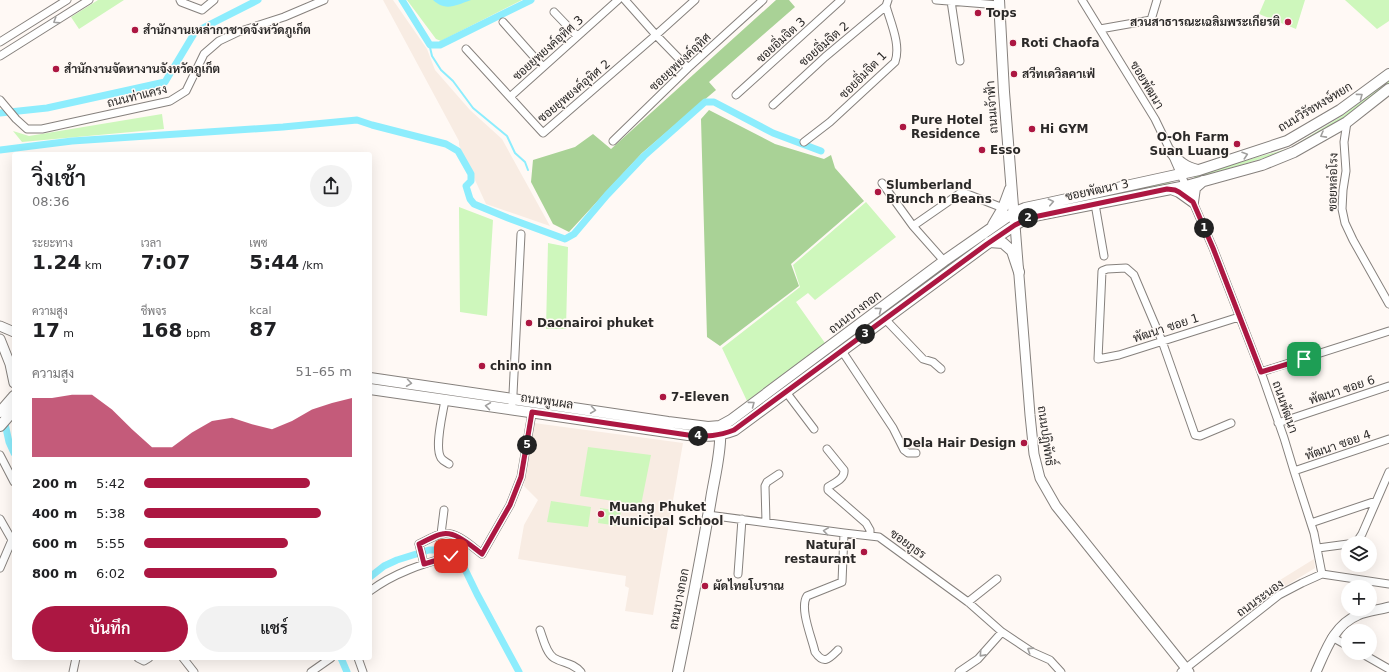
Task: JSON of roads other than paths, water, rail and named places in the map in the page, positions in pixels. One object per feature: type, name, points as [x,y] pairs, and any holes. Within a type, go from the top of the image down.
[{"type":"main road","name":"ถนนเจ้าฟ้า","points":[[999,3],[1004,92],[1015,225]]},
{"type":"main road","name":"ถนนวิรัชหงษ์หยก","points":[[1181,175],[1286,141],[1340,110],[1389,74]]},
{"type":"main road","points":[[1186,186],[1268,163],[1294,152],[1347,122],[1389,89]]},
{"type":"main road","points":[[1171,152],[1183,166],[1200,170]]},
{"type":"main road","points":[[1164,178],[1171,174],[1173,169],[1171,152]]},
{"type":"main road","name":"ซอยพัฒนา 3","points":[[1013,213],[1025,208],[1181,175]]},
{"type":"main road","points":[[1167,189],[1179,192],[1193,202],[1195,188],[1203,181]]},
{"type":"main road","points":[[990,230],[1003,208],[1011,185]]},
{"type":"main road","name":"ซอยพัฒนา 3","points":[[1015,225],[1029,218],[1186,186]]},
{"type":"main road","name":"ถนนบางกอก","points":[[678,672],[708,515],[720,431],[731,420],[944,261],[1013,213]]},
{"type":"main road","name":"ถนนบางกอก","points":[[720,431],[734,430],[989,242],[1015,225]]},
{"type":"main road","points":[[989,242],[1003,243],[1012,252],[1019,272]]},
{"type":"main road","name":"ถนนพูนผล","points":[[372,378],[701,426],[720,431]]},
{"type":"main road","name":"ถนนพูนผล","points":[[372,389],[688,435],[707,436],[720,431]]},
{"type":"main road","points":[[0,412],[12,405]]},
{"type":"main road","points":[[0,426],[12,405]]},
{"type":"street","points":[[0,42],[67,0]]},
{"type":"street","points":[[180,0],[202,10],[214,0]]},
{"type":"street","name":"ถนนท่าแครง","points":[[0,93],[2,102],[16,119],[27,129],[42,129],[170,101],[186,91],[204,54],[219,41],[238,32],[284,17],[324,0]]},
{"type":"street","name":"ซอยยุพยงค์อุทิศ 3","points":[[510,97],[618,0]]},
{"type":"street","points":[[625,0],[688,68]]},
{"type":"street","points":[[656,35],[695,0]]},
{"type":"street","name":"ซอยยุพยงค์อุทิศ","points":[[613,141],[688,68],[763,0]]},
{"type":"street","name":"ซอยอิ่มจิต 3","points":[[736,96],[841,0]]},
{"type":"street","points":[[936,0],[999,3]]},
{"type":"street","name":"ซอยพัฒนา","points":[[1082,0],[1155,120],[1186,186]]},
{"type":"street","points":[[1100,29],[1151,20],[1157,0]]},
{"type":"street","points":[[0,56],[84,1]]},
{"type":"street","points":[[951,1],[960,61]]},
{"type":"street","name":"ซอยอิ่มจิต 2","points":[[773,105],[887,3]]},
{"type":"street","name":"ซอยอิ่มจิต 1","points":[[804,142],[830,122],[895,62],[897,47],[887,3]]},
{"type":"street","points":[[554,12],[577,36]]},
{"type":"street","points":[[34,21],[40,30]]},
{"type":"street","points":[[503,22],[543,67]]},
{"type":"street","name":"ซอยยุพยงค์อุทิศ 2","points":[[510,97],[543,133],[656,35]]},
{"type":"street","points":[[466,49],[510,97]]},
{"type":"street","name":"ซอยหล่อโรง","points":[[1347,122],[1344,142],[1346,171],[1342,190],[1342,209],[1345,223],[1389,304]]},
{"type":"street","points":[[882,183],[913,226],[944,261]]},
{"type":"street","name":"ถนนพัฒนา","points":[[1186,186],[1213,248],[1261,372],[1311,523],[1318,548],[1322,574]]},
{"type":"street","points":[[913,226],[962,192],[1003,208]]},
{"type":"street","points":[[1095,204],[1104,256]]},
{"type":"street","name":"ถนนปฏิพัทธิ์","points":[[1015,225],[1030,415],[1034,454],[1040,478],[1056,506],[1185,671]]},
{"type":"street","points":[[511,409],[522,234]]},
{"type":"street","name":"พัฒนา ซอย 1","points":[[1162,341],[1134,275],[1126,268],[1107,269],[1102,272],[1098,359],[1119,355],[1239,317]]},
{"type":"street","points":[[885,319],[923,358],[933,362],[941,369]]},
{"type":"street","points":[[0,326],[12,331]]},
{"type":"street","points":[[1261,372],[1389,331]]},
{"type":"street","points":[[0,339],[10,364],[12,374]]},
{"type":"street","points":[[1162,341],[1195,435],[1200,436],[1231,423]]},
{"type":"street","points":[[842,351],[893,428],[904,450],[908,453],[916,453]]},
{"type":"street","name":"พัฒนา ซอย 6","points":[[1278,423],[1389,386]]},
{"type":"street","points":[[786,392],[814,429]]},
{"type":"street","points":[[445,400],[439,434],[439,451],[442,460],[449,464]]},
{"type":"street","points":[[423,561],[419,544],[442,534],[450,533],[460,538],[482,554],[510,505],[521,477],[532,412]]},
{"type":"street","name":"พัฒนา ซอย 4","points":[[1294,472],[1389,439]]},
{"type":"street","points":[[827,449],[844,470],[845,474],[828,487],[828,490],[866,523],[870,530],[870,536]]},
{"type":"street","points":[[0,456],[12,478]]},
{"type":"street","points":[[1361,536],[1389,472]]},
{"type":"street","points":[[766,522],[765,486],[767,482],[778,474]]},
{"type":"street","points":[[1311,523],[1376,501]]},
{"type":"street","points":[[442,534],[444,510]]},
{"type":"street","name":"ซอยภูธร","points":[[708,515],[844,533],[879,536],[968,602],[1002,632],[1032,652],[1050,660],[1061,672]]},
{"type":"street","points":[[0,519],[12,539]]},
{"type":"street","points":[[738,574],[742,519]]},
{"type":"street","points":[[838,650],[830,658],[824,660],[815,652],[804,612],[807,596],[842,582],[844,533]]},
{"type":"street","points":[[0,568],[12,543]]},
{"type":"street","points":[[1318,548],[1341,545]]},
{"type":"street","points":[[372,589],[383,581],[423,561],[451,556]]},
{"type":"street","points":[[1322,574],[1389,584]]},
{"type":"street","name":"ถนนระนอง","points":[[1185,671],[1279,596],[1302,582],[1322,574]]},
{"type":"street","points":[[968,602],[997,579]]},
{"type":"street","points":[[1316,672],[1332,637],[1343,624],[1358,615],[1389,607]]},
{"type":"street","points":[[540,630],[553,658],[571,664],[582,672]]},
{"type":"street","points":[[959,672],[978,659],[1002,632]]},
{"type":"street","points":[[1332,637],[1341,642]]},
{"type":"street","points":[[73,672],[76,660]]},
{"type":"street","points":[[185,660],[194,672]]},
{"type":"street","points":[[311,672],[328,660]]},
{"type":"street","points":[[359,660],[363,672]]},
{"type":"street","points":[[1373,660],[1389,669]]},
{"type":"water","points":[[433,0],[471,0],[447,7],[438,4]]},
{"type":"waterway","points":[[0,113],[47,108],[165,82],[195,32],[258,0]]},
{"type":"waterway","points":[[402,0],[430,45],[440,45],[531,0]]},
{"type":"waterway","points":[[429,43],[432,56],[441,70],[453,81],[473,108],[507,136],[515,153],[525,162],[528,170]]},
{"type":"waterway","points":[[0,150],[72,141],[283,127],[357,120],[446,144],[458,151],[471,174],[471,181],[466,186],[470,199],[474,204],[565,239],[574,234],[607,195],[644,156],[705,102],[714,102],[773,133],[821,151]]},
{"type":"waterway","points":[[4,419],[12,449]]},
{"type":"waterway","points":[[372,575],[384,566],[397,560],[429,550],[449,550],[457,553],[477,594],[519,672]]},
{"type":"waterway","points":[[342,660],[347,672]]},
{"type":"place","name":"Tops","points":[[978,13]]},
{"type":"place","name":"สวนสาธารณะเฉลิมพระเกียรติ","points":[[1288,22]]},
{"type":"place","name":"สำนักงานเหล่ากาชาดจังหวัดภูเก็ต","points":[[135,30]]},
{"type":"place","name":"Roti Chaofa","points":[[1013,43]]},
{"type":"place","name":"สำนักงานจัดหางานจังหวัดภูเก็ต","points":[[56,69]]},
{"type":"place","name":"สวีทเดวิลคาเฟ่","points":[[1014,74]]},
{"type":"place","name":"Pure Hotel Residence","points":[[903,127]]},
{"type":"place","name":"Hi GYM","points":[[1032,129]]},
{"type":"place","name":"O-Oh Farm Suan Luang","points":[[1237,144]]},
{"type":"place","name":"Esso","points":[[982,150]]},
{"type":"place","name":"Slumberland Brunch n Beans","points":[[878,192]]},
{"type":"place","name":"Daonairoi phuket","points":[[529,323]]},
{"type":"place","name":"chino inn","points":[[482,366]]},
{"type":"place","name":"7-Eleven","points":[[663,397]]},
{"type":"place","name":"Dela Hair Design","points":[[1024,443]]},
{"type":"place","name":"Muang Phuket Municipal School","points":[[601,514]]},
{"type":"place","name":"Natural restaurant","points":[[864,552]]},
{"type":"place","name":"ผัดไทยโบราณ","points":[[705,586]]}]
